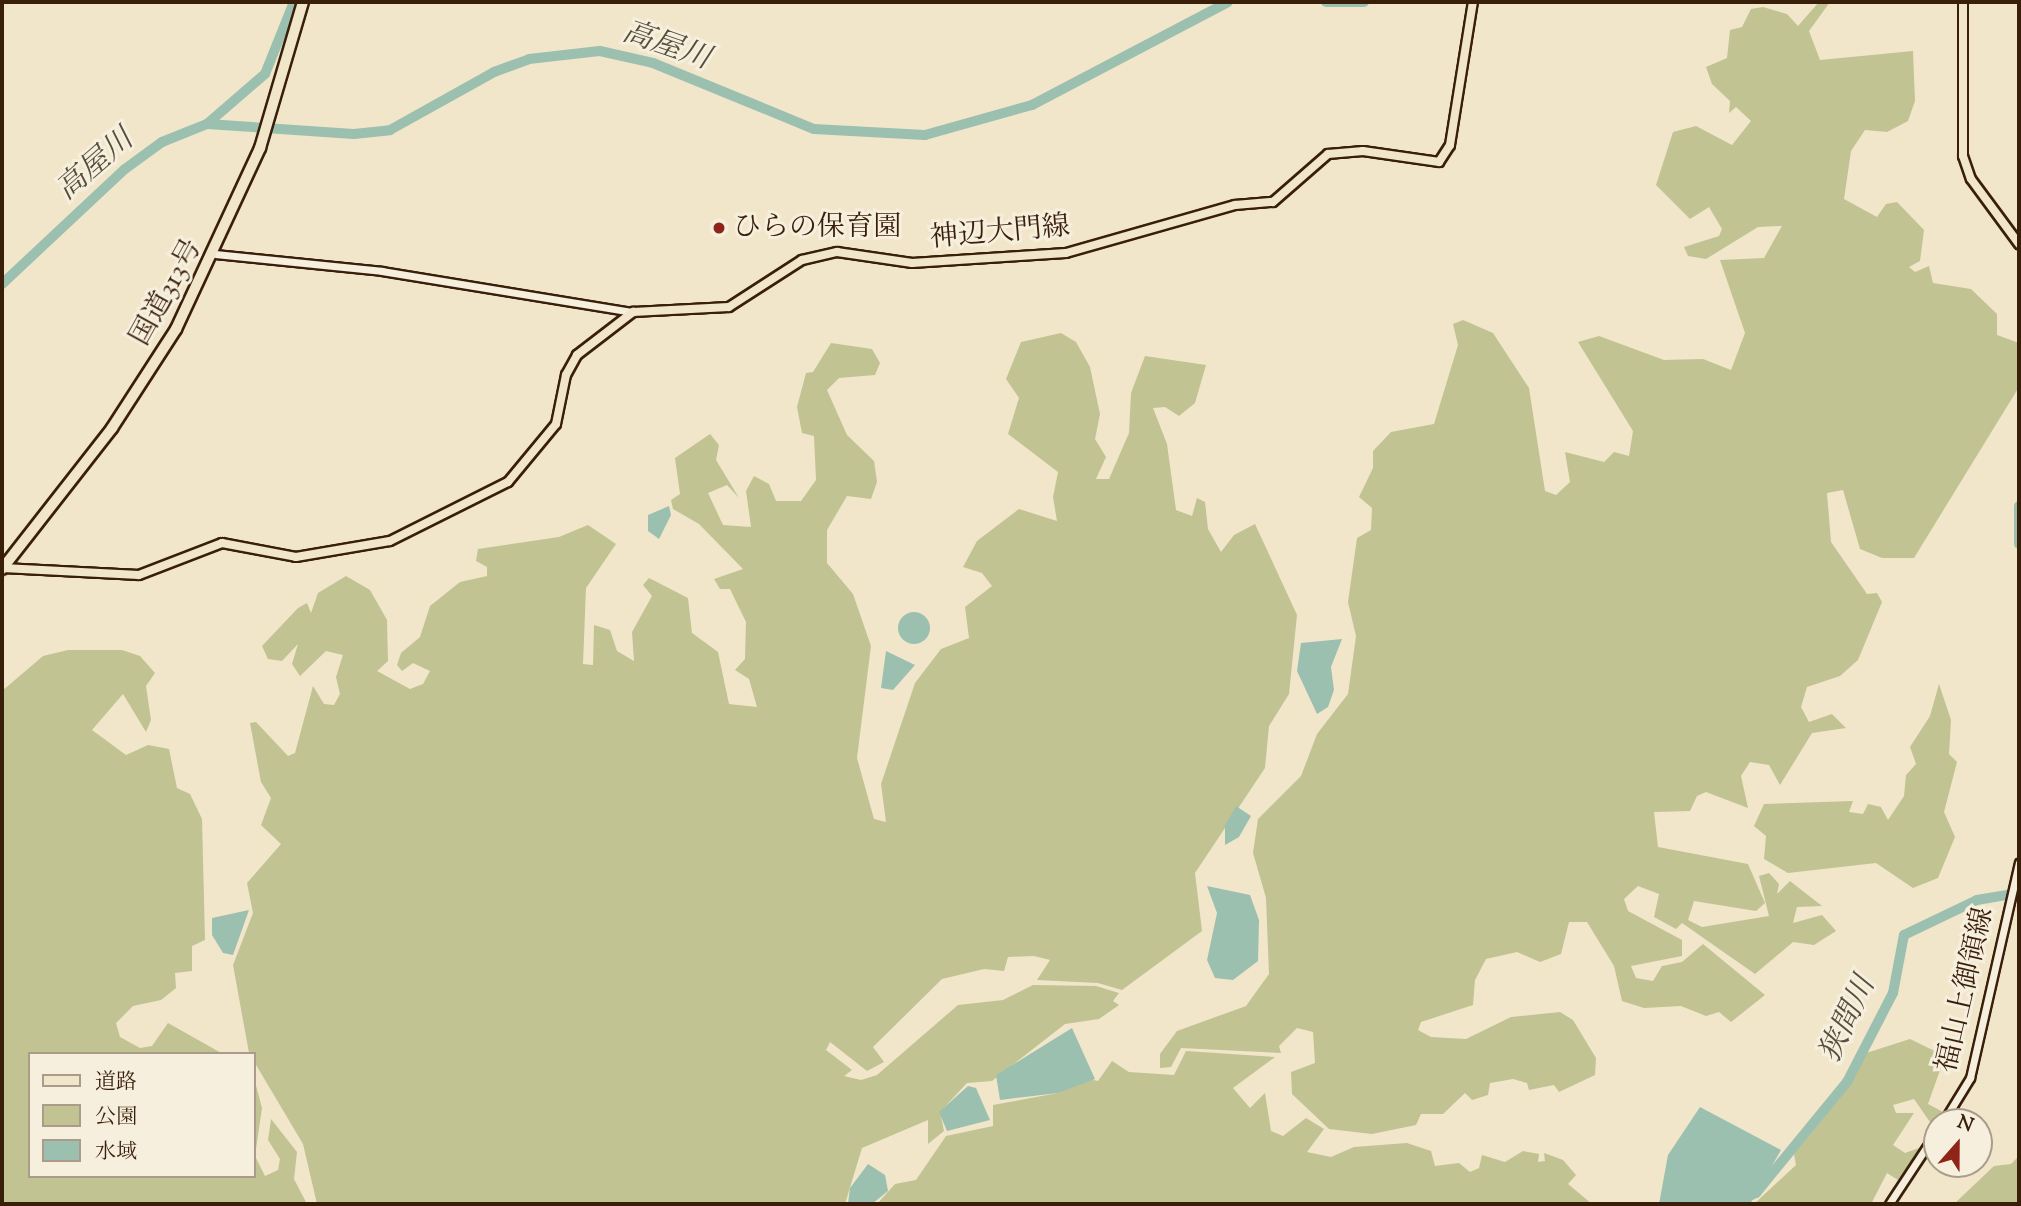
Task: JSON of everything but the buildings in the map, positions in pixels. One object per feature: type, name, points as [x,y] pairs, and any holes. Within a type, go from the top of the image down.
[{"type":"highway","name":"国道313号","points":[[2,569],[112,428],[216,254],[261,146],[303,2]]},
{"type":"main road","name":"神辺大門線","points":[[633,312],[729,307],[802,260],[836,252],[912,263],[1066,253],[1235,205],[1273,202],[1328,154],[1363,151],[1438,162],[1450,145],[1473,2]]},
{"type":"main road","points":[[1964,2],[1963,156],[1971,180],[2019,244]]},
{"type":"main road","points":[[2,569],[139,575],[222,543],[296,556],[390,541],[508,482],[556,424],[566,375],[577,355],[633,312]]},
{"type":"street","points":[[216,254],[382,271],[633,312]]},
{"type":"street","name":"福山上御領線","points":[[1952,1108],[1970,1078],[2019,863]]},
{"type":"street","points":[[1889,1204],[1923,1152]]},
{"type":"green space","points":[[1819,2],[1830,2],[1809,31],[1820,60],[1913,51],[1915,101],[1908,121],[1887,132],[1865,130],[1851,151],[1844,199],[1877,217],[1886,204],[1897,202],[1924,230],[1920,261],[1909,267],[1915,272],[1929,266],[1933,283],[1971,289],[1997,314],[1997,335],[2019,343],[2019,387],[1914,558],[1882,558],[1860,549],[1843,490],[1827,493],[1831,542],[1867,594],[1877,593],[1882,602],[1858,660],[1840,676],[1807,687],[1801,707],[1809,722],[1832,714],[1846,728],[1812,733],[1780,785],[1769,765],[1750,762],[1741,776],[1748,808],[1706,792],[1697,796],[1690,811],[1654,812],[1658,847],[1748,864],[1765,903],[1756,911],[1694,901],[1688,920],[1702,927],[1769,916],[1759,876],[1769,873],[1779,884],[1777,894],[1790,881],[1822,906],[1797,907],[1793,923],[1822,915],[1836,931],[1814,945],[1793,942],[1755,974],[1682,923],[1676,929],[1654,917],[1659,894],[1638,886],[1624,899],[1628,911],[1682,940],[1682,956],[1631,966],[1636,978],[1653,981],[1662,966],[1682,962],[1703,944],[1765,995],[1731,1022],[1719,1012],[1706,1016],[1681,1006],[1644,1008],[1622,1001],[1614,966],[1587,922],[1569,922],[1561,954],[1540,962],[1517,952],[1486,959],[1475,980],[1473,1005],[1421,1022],[1418,1030],[1431,1037],[1466,1039],[1511,1017],[1560,1012],[1573,1020],[1596,1058],[1595,1075],[1559,1092],[1554,1085],[1529,1090],[1527,1083],[1513,1079],[1490,1083],[1488,1095],[1472,1100],[1465,1093],[1443,1114],[1421,1114],[1416,1125],[1372,1134],[1329,1129],[1292,1094],[1291,1072],[1315,1063],[1313,1032],[1297,1028],[1279,1046],[1281,1053],[1181,1048],[1171,1067],[1160,1068],[1160,1054],[1177,1031],[1246,1006],[1269,974],[1266,898],[1253,853],[1258,819],[1301,776],[1317,734],[1348,694],[1356,636],[1348,602],[1357,538],[1371,530],[1372,508],[1359,497],[1373,468],[1373,451],[1391,432],[1434,424],[1458,345],[1453,324],[1463,320],[1493,333],[1529,388],[1545,491],[1556,495],[1570,482],[1565,452],[1604,462],[1614,452],[1629,456],[1633,431],[1578,342],[1599,336],[1664,360],[1703,359],[1731,370],[1745,333],[1720,260],[1764,258],[1782,226],[1758,227],[1706,259],[1688,256],[1684,247],[1719,236],[1722,229],[1709,207],[1690,219],[1656,185],[1673,132],[1696,126],[1732,145],[1751,121],[1736,107],[1729,113],[1730,101],[1712,84],[1706,67],[1727,58],[1730,30],[1742,27],[1751,9],[1763,7],[1787,14],[1798,26]]},
{"type":"green space","points":[[1061,333],[1076,342],[1090,367],[1100,414],[1095,439],[1106,457],[1096,479],[1109,479],[1129,433],[1131,393],[1145,356],[1206,365],[1195,403],[1179,416],[1165,407],[1153,408],[1167,444],[1176,510],[1192,516],[1197,498],[1205,502],[1208,529],[1221,552],[1234,535],[1255,524],[1297,615],[1289,694],[1269,726],[1265,768],[1195,873],[1202,931],[1122,990],[1098,983],[1037,980],[1050,960],[1034,956],[1008,957],[1004,971],[984,969],[942,979],[873,1047],[884,1062],[867,1071],[830,1042],[826,1050],[852,1070],[844,1076],[861,1080],[877,1075],[958,1005],[1003,1000],[1033,985],[1096,986],[1119,993],[1113,1001],[1119,1005],[1099,1019],[1065,1024],[992,1081],[967,1083],[940,1112],[944,1131],[928,1144],[928,1120],[862,1148],[845,1204],[317,1204],[303,1144],[256,1065],[256,1052],[249,1052],[233,965],[253,913],[247,883],[281,844],[261,825],[271,798],[261,782],[250,723],[256,722],[288,756],[295,753],[313,686],[324,704],[334,705],[340,694],[336,677],[343,655],[326,651],[300,676],[292,664],[298,644],[282,661],[268,659],[262,646],[298,608],[307,603],[311,613],[318,593],[346,576],[370,590],[387,620],[388,661],[377,671],[410,689],[423,684],[430,671],[413,663],[402,671],[397,665],[401,653],[420,637],[430,606],[460,582],[487,576],[487,567],[476,561],[478,549],[559,537],[588,525],[616,544],[586,588],[583,664],[593,665],[594,625],[610,630],[617,651],[634,661],[632,632],[652,596],[643,585],[649,578],[688,598],[692,633],[718,652],[729,704],[757,707],[749,679],[735,670],[745,659],[746,622],[730,589],[720,589],[714,579],[743,569],[699,524],[673,509],[671,500],[680,494],[675,458],[710,434],[719,445],[716,460],[739,498],[727,485],[708,493],[723,525],[751,527],[746,491],[754,476],[769,484],[776,501],[801,501],[816,480],[814,436],[802,433],[797,407],[806,373],[813,372],[831,343],[872,349],[880,363],[875,375],[839,378],[827,390],[847,435],[874,461],[877,482],[871,499],[847,496],[827,530],[827,563],[853,594],[871,646],[857,758],[874,819],[886,822],[881,784],[915,683],[941,649],[969,638],[965,607],[992,586],[982,573],[963,567],[977,541],[1019,509],[1057,521],[1053,497],[1058,472],[1008,434],[1019,398],[1006,379],[1021,342]]},
{"type":"green space","points":[[68,650],[122,650],[140,656],[155,673],[146,686],[151,720],[146,732],[123,694],[92,730],[126,755],[148,745],[169,749],[177,788],[190,794],[202,819],[205,940],[192,946],[192,971],[175,973],[176,988],[161,1000],[133,1006],[116,1023],[120,1037],[140,1048],[152,1046],[168,1023],[219,1052],[28,1052],[28,1178],[256,1178],[256,1158],[265,1176],[278,1170],[280,1159],[268,1140],[271,1119],[297,1152],[294,1179],[307,1204],[2,1204],[2,691],[43,656]]},
{"type":"green space","points":[[1939,684],[1951,720],[1949,754],[1957,762],[1944,812],[1955,837],[1938,878],[1913,888],[1876,863],[1788,873],[1764,859],[1766,836],[1754,826],[1764,804],[1853,801],[1849,812],[1863,814],[1868,804],[1881,807],[1888,820],[1904,796],[1906,775],[1916,764],[1910,747],[1930,716]]},
{"type":"green space","points":[[1910,1039],[1945,1056],[1928,1104],[1936,1108],[1923,1108],[1923,1112],[1914,1099],[1893,1105],[1896,1113],[1914,1113],[1893,1145],[1905,1153],[1922,1147],[1898,1180],[1887,1173],[1871,1204],[1754,1204],[1796,1165],[1794,1154],[1850,1085],[1863,1054]]},
{"type":"green space","points":[[1186,1051],[1275,1057],[1233,1088],[1250,1108],[1265,1093],[1271,1131],[1283,1136],[1306,1118],[1324,1129],[1307,1152],[1331,1157],[1354,1147],[1407,1143],[1431,1151],[1435,1166],[1459,1163],[1470,1172],[1479,1168],[1482,1155],[1505,1162],[1523,1151],[1539,1154],[1538,1162],[1545,1161],[1544,1153],[1563,1160],[1576,1175],[1568,1184],[1592,1204],[877,1204],[895,1184],[916,1180],[946,1136],[993,1126],[993,1105],[1058,1093],[1084,1078],[1098,1081],[1112,1061],[1129,1072],[1174,1075]]},
{"type":"green space","points":[[256,1086],[262,1108],[256,1149]]},
{"type":"green space","points":[[2019,1156],[2019,1204],[1954,1204],[1981,1178],[1993,1178],[1994,1166],[2011,1164]]},
{"type":"water","points":[[669,506],[671,515],[659,539],[648,531],[648,515]]},
{"type":"water","points":[[914,612],[925,617],[930,628],[925,639],[914,644],[903,639],[898,628],[903,617]]},
{"type":"water","points":[[1342,639],[1331,667],[1334,690],[1328,707],[1317,714],[1297,671],[1301,643]]},
{"type":"water","points":[[886,651],[915,665],[893,690],[881,688]]},
{"type":"water","points":[[1236,806],[1251,816],[1239,837],[1225,845],[1225,825]]},
{"type":"water","points":[[1207,886],[1250,895],[1259,920],[1258,961],[1233,980],[1215,978],[1207,960],[1217,913]]},
{"type":"water","points":[[249,910],[233,955],[223,953],[212,935],[212,918]]},
{"type":"water","points":[[1072,1028],[1095,1079],[1058,1093],[1000,1100],[996,1075]]},
{"type":"water","points":[[968,1086],[976,1088],[990,1120],[947,1131],[939,1112]]},
{"type":"water","points":[[1700,1107],[1781,1150],[1750,1204],[1659,1204],[1668,1155]]},
{"type":"water","points":[[868,1164],[885,1175],[888,1191],[872,1204],[848,1204],[850,1188]]},
{"type":"waterway","points":[[207,124],[265,74],[294,2]]},
{"type":"waterway","name":"高屋川","points":[[2,284],[125,169],[162,142],[207,124],[354,134],[390,130],[494,72],[529,59],[600,51],[653,63],[814,129],[925,135],[1032,105],[1228,2]]},
{"type":"waterway","name":"高屋川","points":[[1326,2],[1364,2]]},
{"type":"waterway","name":"狭間川","points":[[2019,506],[2019,544]]},
{"type":"waterway","name":"狭間川","points":[[1734,1204],[1756,1193],[1847,1082],[1893,993],[1904,935],[1977,900],[2019,893]]},
{"type":"place","name":"ひらの保育園","points":[[719,228]]}]
